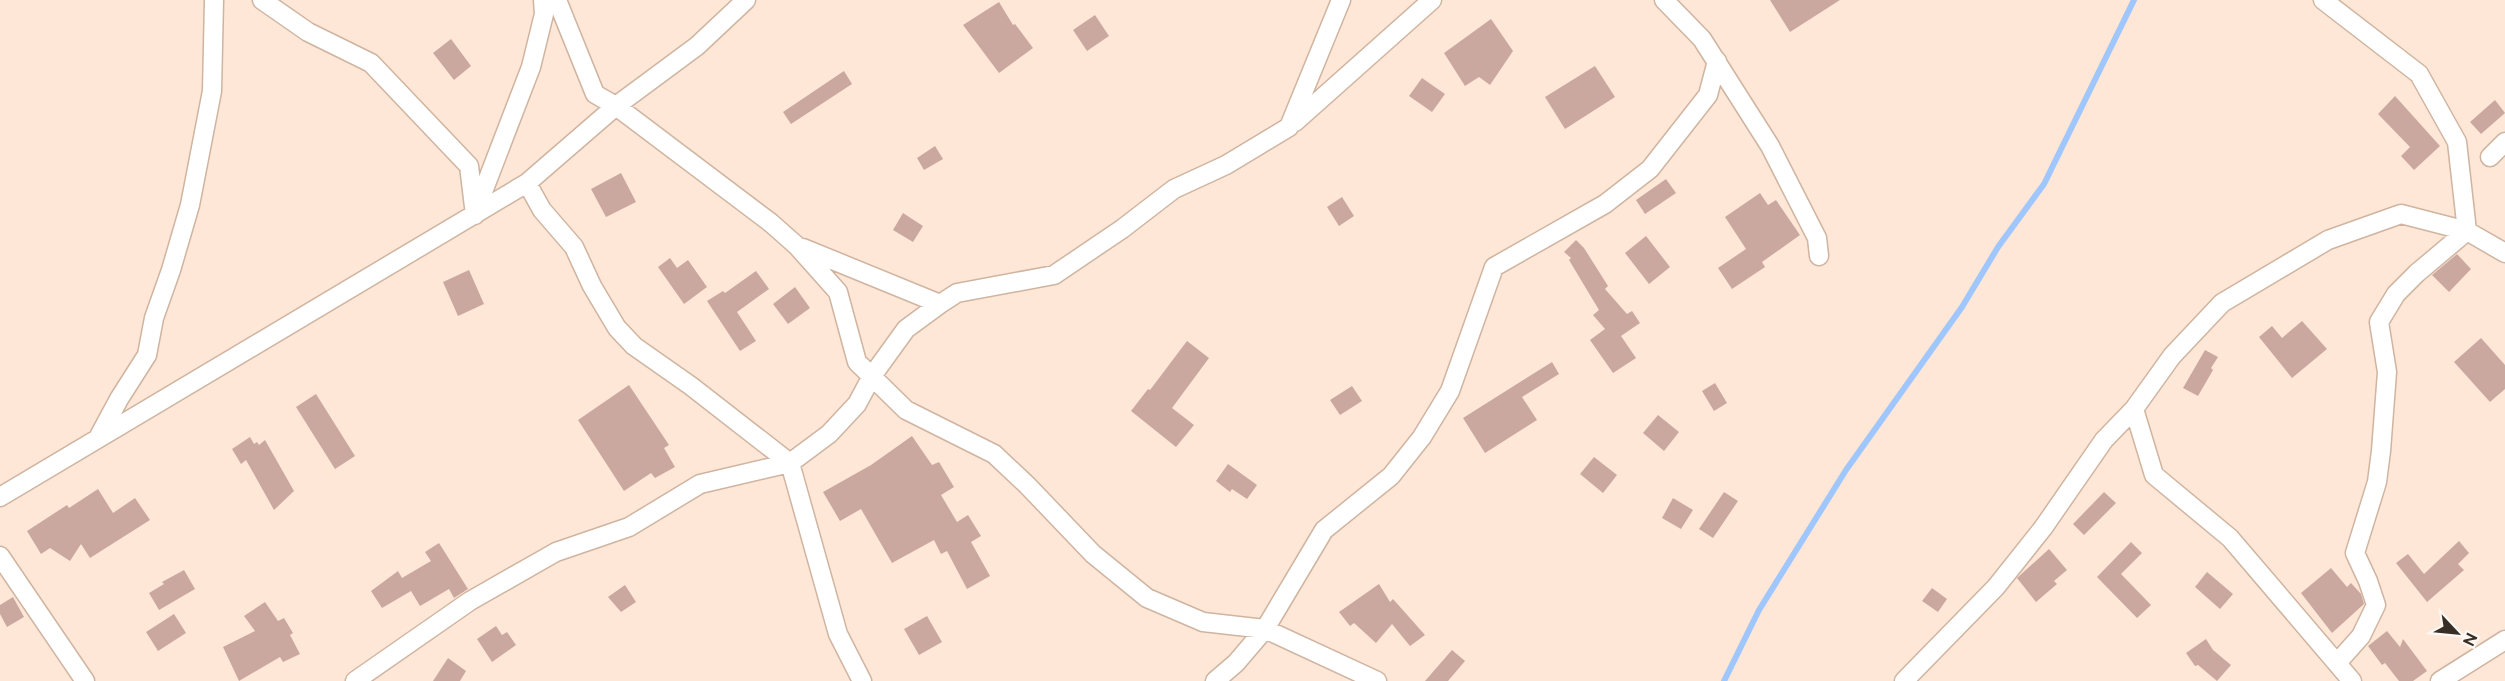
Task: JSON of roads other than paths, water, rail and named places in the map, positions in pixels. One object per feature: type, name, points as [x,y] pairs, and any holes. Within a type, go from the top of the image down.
[{"type":"street","points":[[98,438],[147,355],[154,318],[190,205],[212,91],[214,0]]},
{"type":"street","points":[[262,0],[308,32],[371,63],[469,166],[475,215]]},
{"type":"street","points":[[475,215],[531,67],[544,14],[543,0]]},
{"type":"street","points":[[556,0],[595,94],[616,106],[771,223],[797,246],[838,292],[857,362],[906,410],[994,454],[1093,554],[1147,598],[1203,622],[1265,629],[1377,681]]},
{"type":"street","points":[[0,497],[527,183],[616,106],[697,46],[746,0]]},
{"type":"street","points":[[1289,128],[1341,0]]},
{"type":"street","points":[[355,681],[470,601],[556,552],[629,527],[700,484],[790,463],[829,434],[857,404],[872,376],[906,329],[940,304],[957,293],[1054,275],[1122,229],[1174,189],[1226,165],[1289,128],[1432,0]]},
{"type":"street","points":[[1664,0],[1702,39],[1770,146],[1817,238],[1819,256]]},
{"type":"street","points":[[2323,0],[2419,74],[2457,142],[2467,231]]},
{"type":"street","points":[[1215,681],[1236,663],[1265,629],[1324,530],[1391,476],[1422,438],[1450,391],[1494,267],[1605,204],[1650,169],[1708,95],[1717,61]]},
{"type":"street","points":[[2490,157],[2505,142]]},
{"type":"street","points":[[527,183],[542,210],[574,247],[592,286],[617,328],[634,346],[691,386],[790,463],[838,634],[862,681]]},
{"type":"street","points":[[1904,681],[1996,587],[2043,528],[2104,440],[2134,409],[2172,356],[2222,303],[2328,240],[2401,214],[2467,231],[2505,253]]},
{"type":"street","points":[[2337,663],[2361,636],[2376,605],[2355,553],[2377,482],[2381,451],[2387,372],[2379,322],[2396,294],[2467,231]]},
{"type":"street","points":[[797,246],[940,304]]},
{"type":"street","points":[[2134,409],[2154,475],[2230,538],[2352,681]]},
{"type":"street","points":[[0,556],[85,681]]},
{"type":"street","points":[[2439,681],[2505,640]]},
{"type":"waterway","points":[[1724,681],[1759,610],[1846,470],[1962,307],[1998,247],[2044,184],[2134,0]]}]
